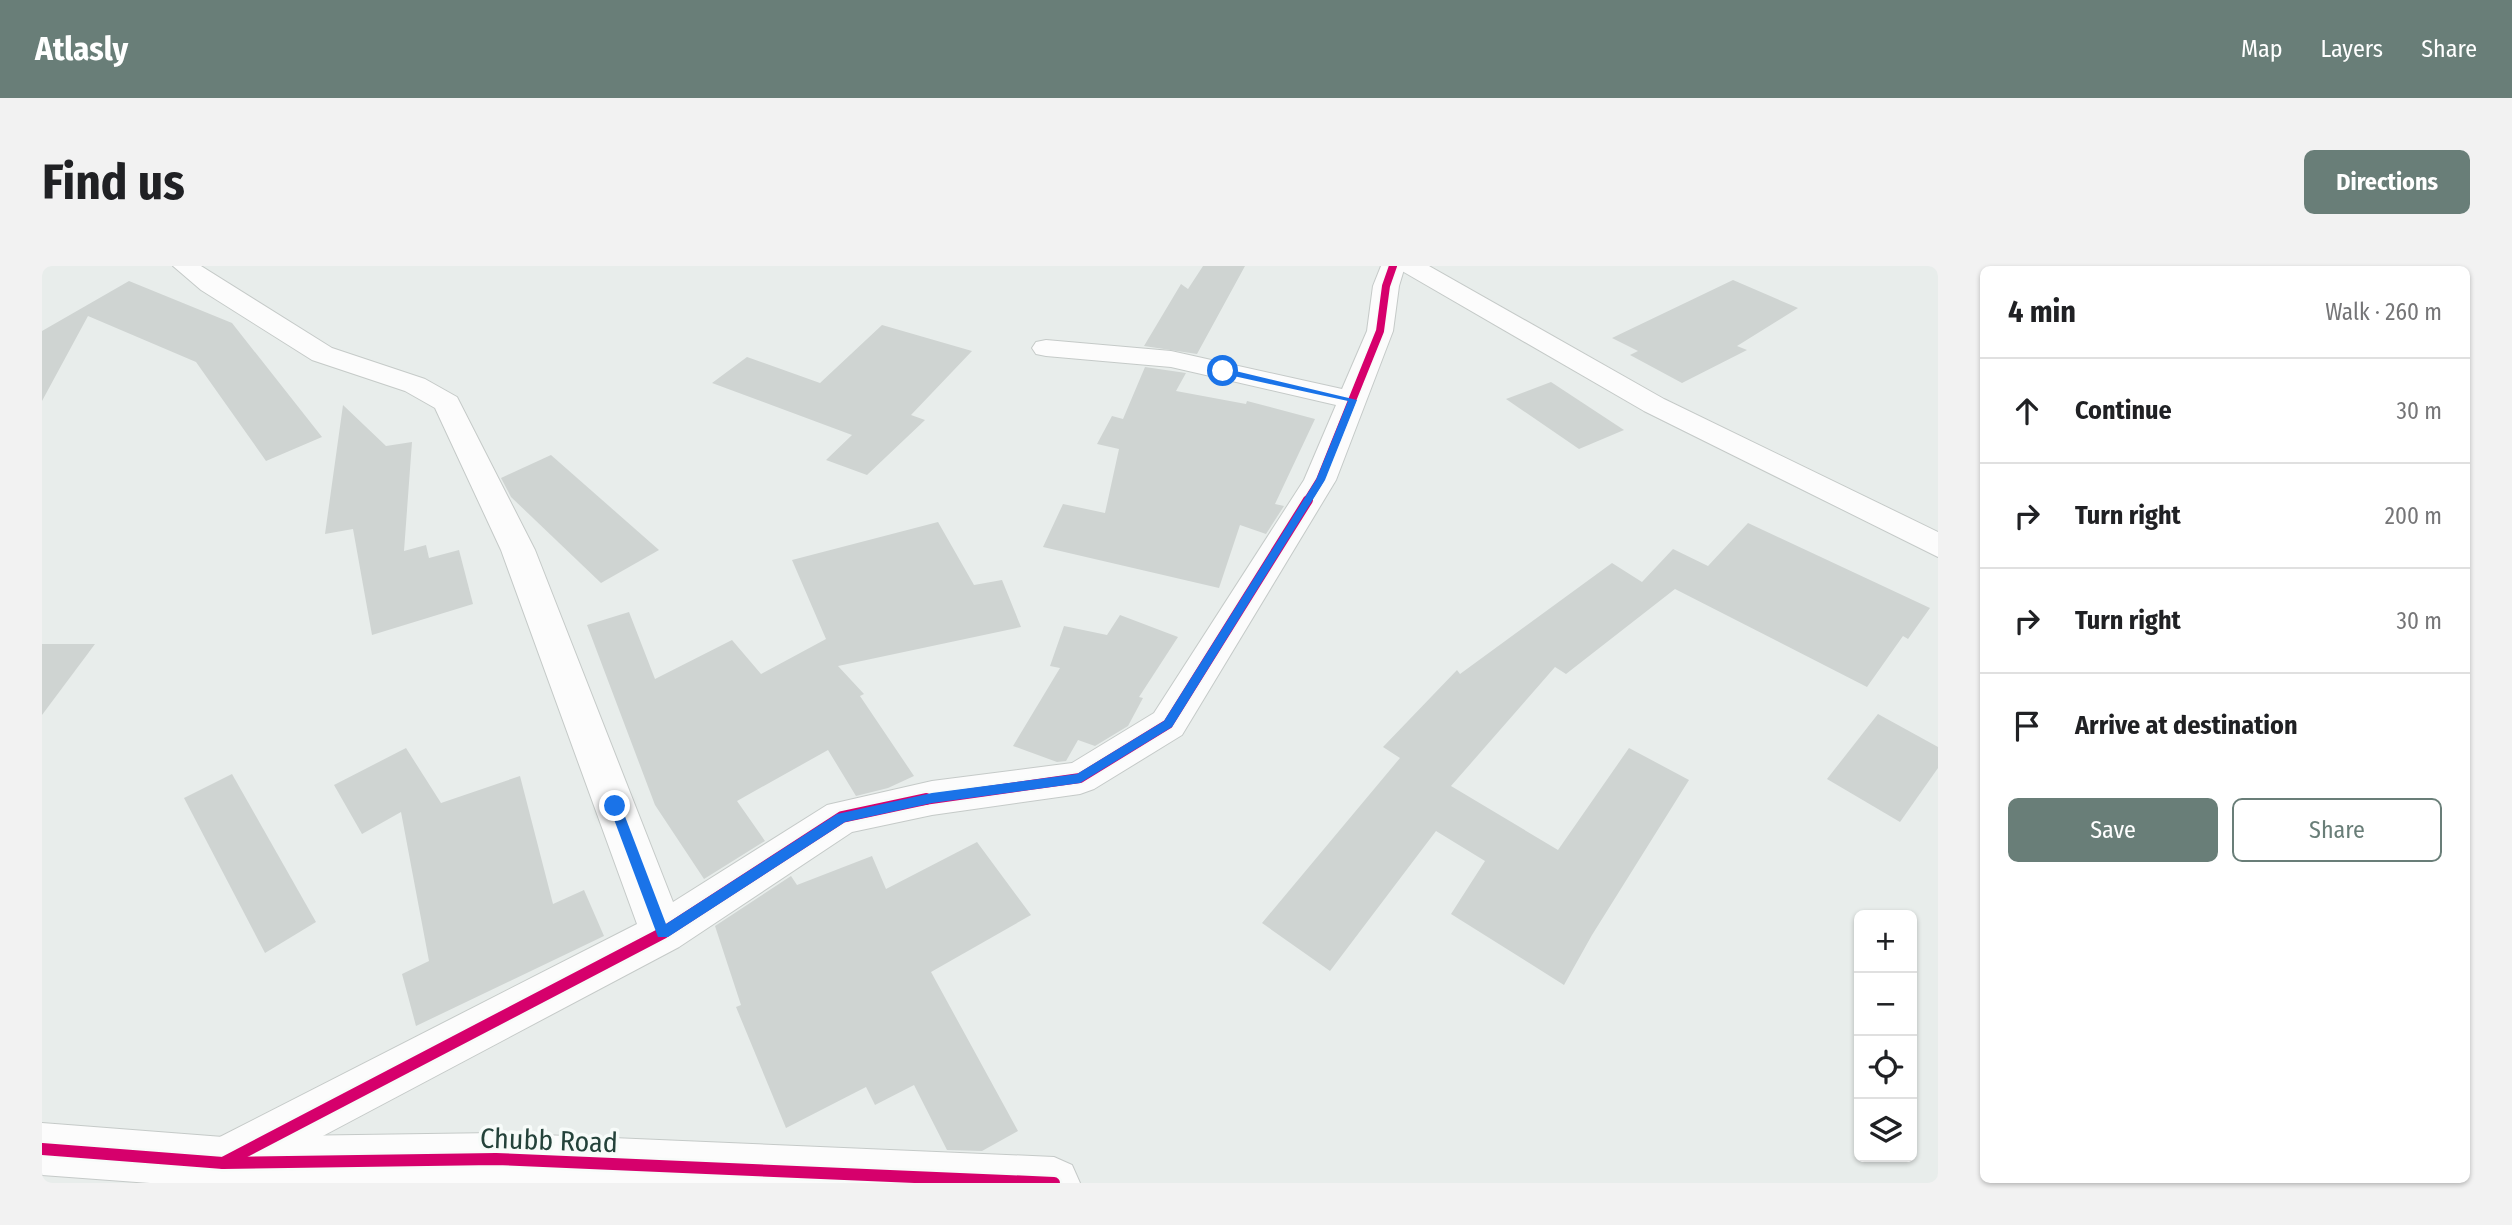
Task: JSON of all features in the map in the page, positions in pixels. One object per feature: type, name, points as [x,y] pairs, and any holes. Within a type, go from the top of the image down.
[{"type":"street","points":[[185,266],[210,285],[322,354],[415,384],[447,402],[518,550],[663,933]]},
{"type":"street","points":[[223,1163],[663,933],[842,817],[932,798],[1080,778],[1168,724],[1320,480],[1380,331],[1386,286],[1394,266]]},
{"type":"street","points":[[1411,266],[1654,405],[1938,546]]},
{"type":"street","points":[[1046,348],[1171,359],[1353,400]]},
{"type":"street","name":"Chubb Road","points":[[42,1149],[223,1163],[496,1159],[687,1175],[1054,1183]]},
{"type":"building","points":[[1203,266],[1245,266],[1197,354],[1144,346],[1181,284],[1188,289]]},
{"type":"building","points":[[1733,280],[1798,308],[1737,346],[1747,350],[1682,383],[1630,355],[1638,351],[1612,338]]},
{"type":"building","points":[[129,281],[232,323],[322,437],[266,461],[196,362],[88,316],[42,401],[42,331]]},
{"type":"building","points":[[882,325],[972,351],[911,415],[925,420],[867,475],[826,460],[852,435],[712,383],[747,357],[820,383]]},
{"type":"building","points":[[1145,367],[1186,373],[1176,391],[1246,404],[1247,401],[1315,419],[1275,504],[1284,506],[1266,534],[1240,525],[1219,588],[1043,547],[1063,504],[1105,513],[1119,449],[1097,444],[1112,416],[1123,419]]},
{"type":"building","points":[[1551,382],[1624,430],[1579,449],[1506,399]]},
{"type":"building","points":[[343,405],[386,446],[412,442],[404,551],[426,545],[429,558],[459,550],[473,604],[372,635],[353,529],[325,534]]},
{"type":"building","points":[[551,455],[659,550],[601,583],[511,497],[501,478]]},
{"type":"building","points":[[938,522],[974,585],[1002,580],[1021,627],[838,666],[864,694],[860,696],[914,776],[888,788],[856,796],[828,750],[737,801],[765,841],[704,879],[655,805],[587,625],[629,612],[655,679],[732,640],[761,674],[826,639],[792,560]]},
{"type":"building","points":[[1748,523],[1930,608],[1908,639],[1903,636],[1867,687],[1675,589],[1566,674],[1555,667],[1451,786],[1558,850],[1629,748],[1689,780],[1592,935],[1564,985],[1451,914],[1485,861],[1436,831],[1330,971],[1262,923],[1400,758],[1383,747],[1457,670],[1460,674],[1612,563],[1642,582],[1673,549],[1708,566]]},
{"type":"building","points":[[1120,615],[1178,637],[1139,697],[1143,698],[1128,726],[1095,746],[1078,740],[1066,761],[1057,762],[1013,746],[1060,668],[1050,666],[1064,626],[1107,635]]},
{"type":"building","points":[[42,644],[95,644],[42,715]]},
{"type":"building","points":[[1878,714],[1938,747],[1938,768],[1900,822],[1827,779]]},
{"type":"building","points":[[406,748],[441,803],[520,776],[553,904],[584,890],[604,936],[416,1026],[402,974],[429,961],[401,812],[362,834],[334,785]]},
{"type":"building","points":[[232,774],[316,922],[265,953],[184,798]]},
{"type":"building","points":[[977,842],[1031,915],[931,972],[1018,1131],[982,1151],[947,1150],[914,1085],[875,1105],[866,1087],[786,1128],[736,1007],[741,1005],[715,926],[791,876],[797,885],[872,856],[886,889]]},
{"type":"cycle path","points":[[223,1163],[663,933],[842,817],[932,798],[1080,778],[1168,724],[1320,480],[1380,331],[1386,286],[1393,266]]},
{"type":"cycle path","points":[[42,1149],[223,1163],[496,1159],[1054,1183]]},
{"type":"route","points":[[615,806],[663,933],[842,817],[932,798],[1080,778],[1168,724],[1320,480],[1353,400],[1223,371]]}]
